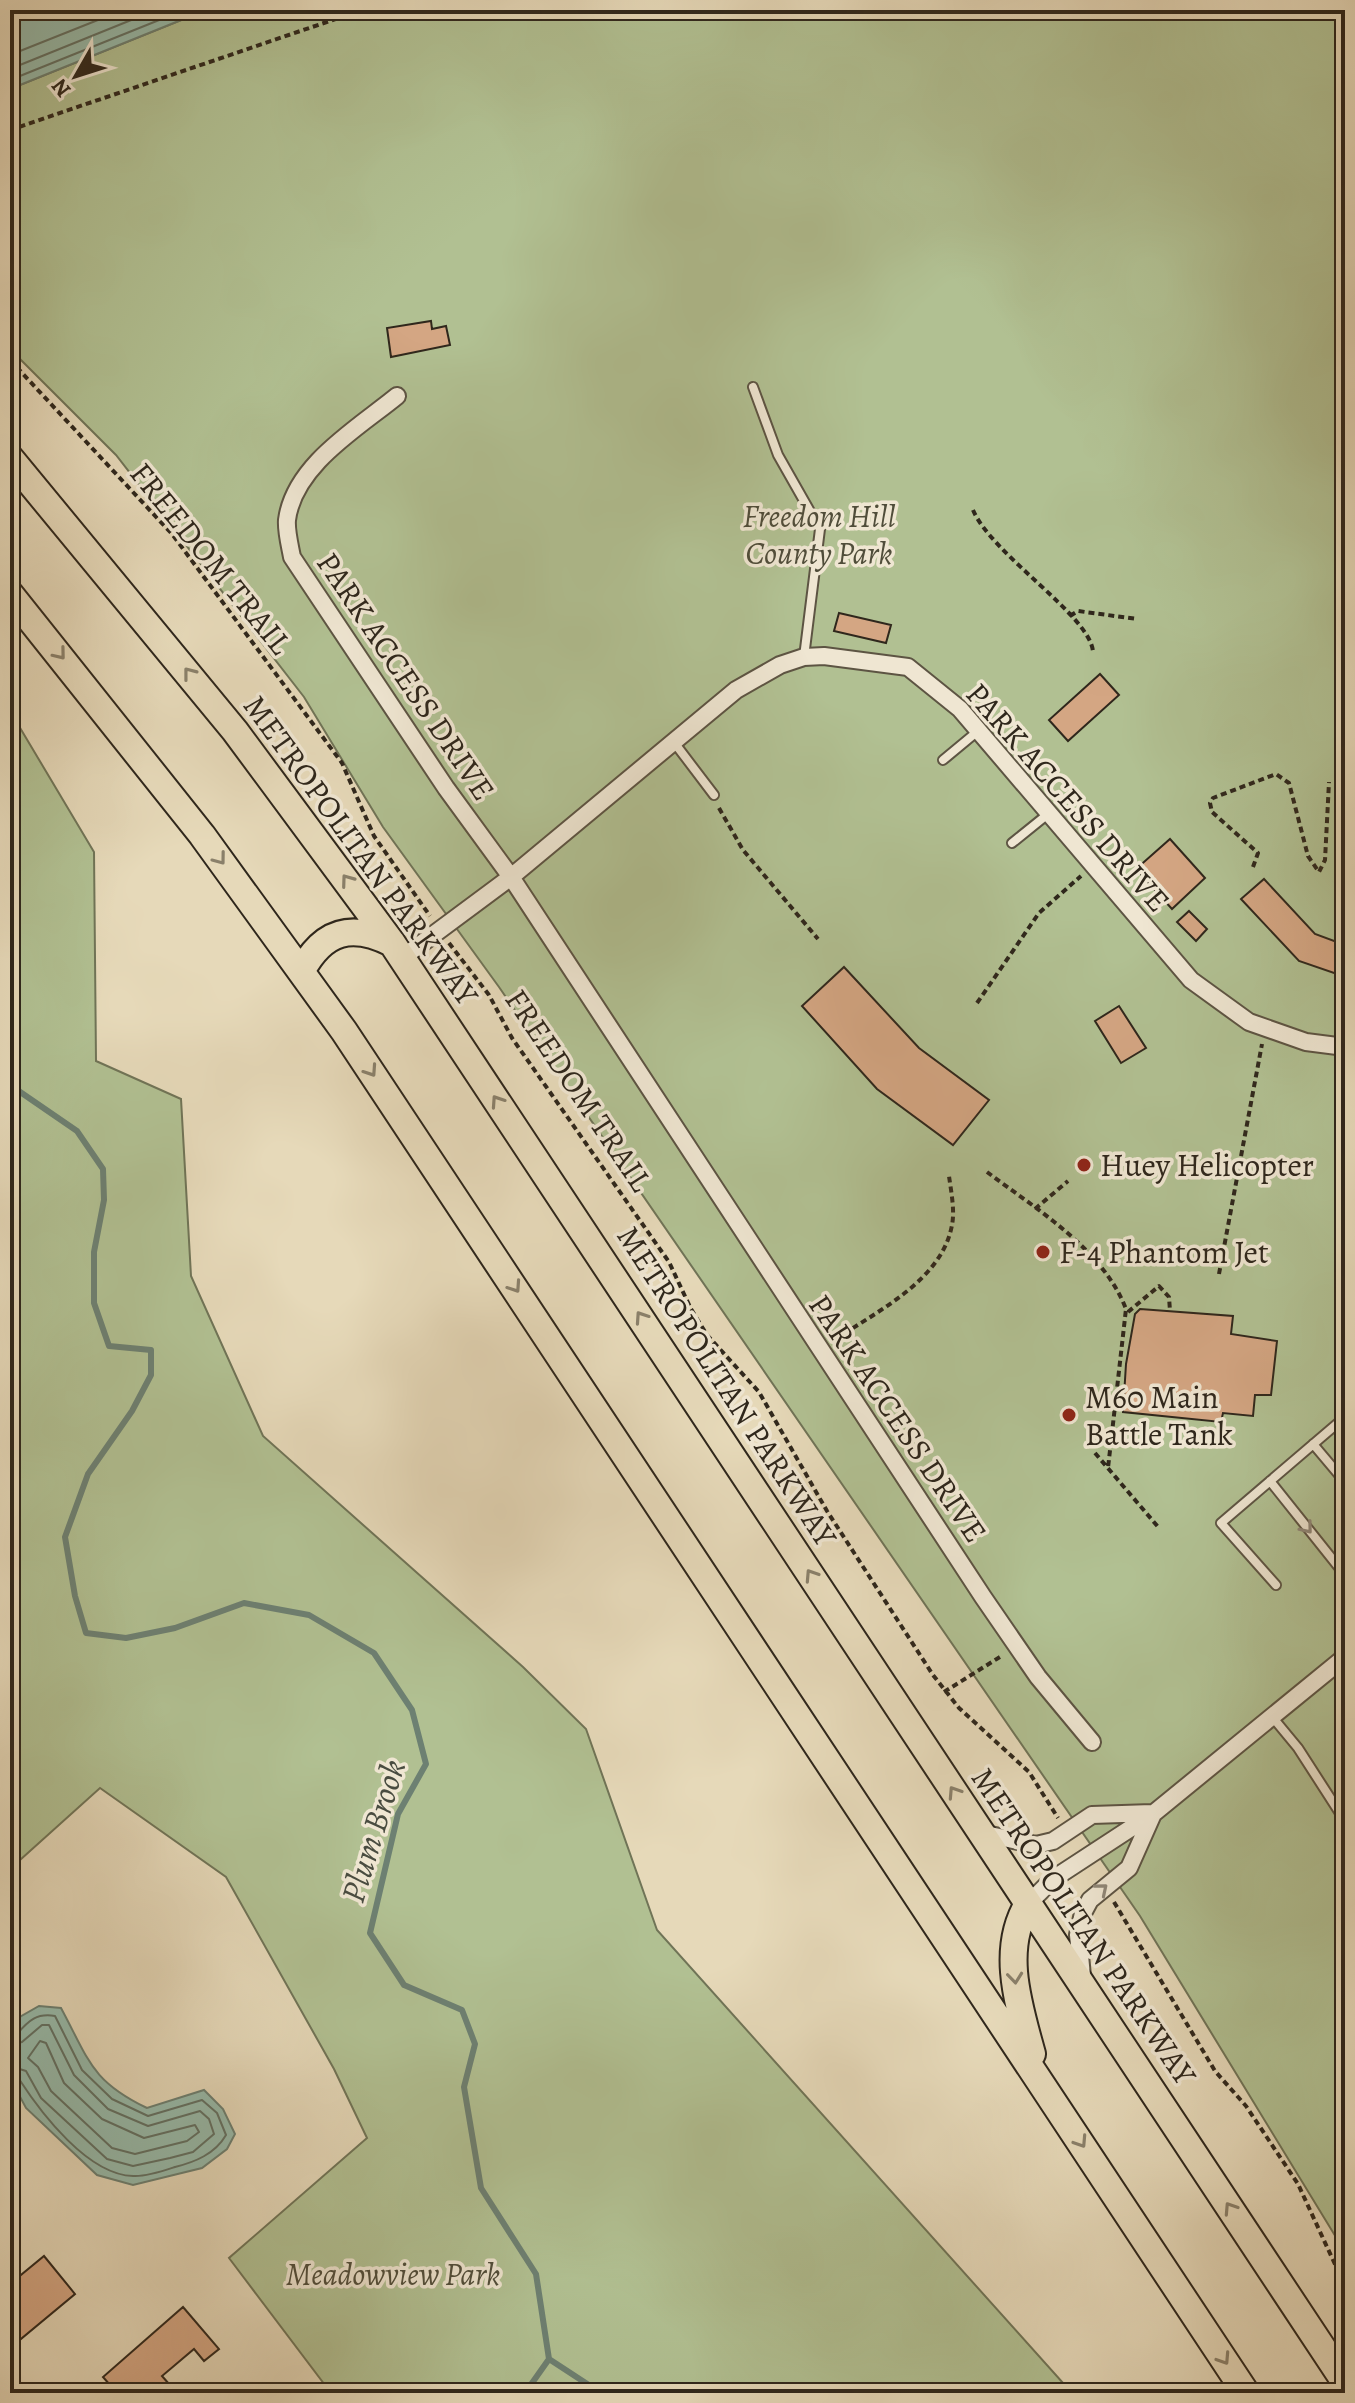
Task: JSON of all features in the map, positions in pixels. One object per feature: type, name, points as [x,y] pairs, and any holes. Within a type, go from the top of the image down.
[{"type":"main road","name":"METROPOLITAN PARKWAY","points":[[10,458],[235,731],[397,951],[1345,2382]]},
{"type":"main road","points":[[10,594],[154,772],[302,970],[1246,2393]]},
{"type":"main road","points":[[302,970],[319,947],[340,934],[370,932],[397,951]]},
{"type":"main road","points":[[1028,1904],[1016,1931],[1014,1975],[1018,2005],[1038,2077]]},
{"type":"street","name":"PARK ACCESS DRIVE","points":[[397,396],[298,484],[287,521],[292,557],[446,788],[511,877],[819,1350],[1018,1647],[1092,1742]]},
{"type":"street","name":"PARK ACCESS DRIVE","points":[[397,951],[441,931],[511,877],[672,740],[736,690],[780,665],[804,657],[908,667],[960,709],[1191,980],[1249,1022],[1306,1042],[1345,1047]]},
{"type":"street","points":[[1028,1904],[1053,1879],[1154,1813],[1274,1719],[1345,1657]]},
{"type":"street","points":[[981,1833],[1036,1845],[1053,1841],[1092,1815],[1154,1813]]},
{"type":"street","points":[[1084,1987],[1078,1959],[1083,1913],[1090,1900],[1129,1868],[1154,1813]]},
{"type":"lane","points":[[753,387],[778,455],[820,529],[804,657]]},
{"type":"lane","points":[[943,760],[978,731]]},
{"type":"lane","points":[[672,740],[714,795]]},
{"type":"lane","points":[[1012,843],[1048,814]]},
{"type":"lane","points":[[1276,1585],[1221,1523],[1345,1417]]},
{"type":"lane","points":[[1313,1444],[1345,1482]]},
{"type":"lane","points":[[1270,1481],[1345,1575]]},
{"type":"lane","points":[[1274,1719],[1298,1748],[1345,1821]]},
{"type":"path","points":[[10,130],[362,10]]},
{"type":"path","name":"FREEDOM TRAIL","points":[[10,360],[152,510],[342,763],[374,836],[489,995],[512,1038],[669,1262],[707,1335],[759,1392],[827,1511],[944,1692],[1029,1772],[1060,1821]]},
{"type":"path","points":[[973,510],[981,527],[1002,553],[1070,616],[1092,644],[1093,652]]},
{"type":"path","points":[[1070,616],[1078,611],[1137,619]]},
{"type":"path","points":[[1253,867],[1258,853],[1212,812],[1210,803],[1213,798],[1276,774],[1283,777],[1289,783],[1308,856],[1314,870],[1319,872],[1325,860],[1329,782]]},
{"type":"path","points":[[714,795],[743,850],[818,939]]},
{"type":"path","points":[[977,1003],[1039,913],[1092,867]]},
{"type":"path","points":[[1219,1274],[1263,1040]]},
{"type":"path","points":[[987,1172],[1073,1238],[1113,1283],[1126,1313],[1108,1468]]},
{"type":"path","points":[[819,1350],[929,1273],[942,1256],[953,1222],[949,1176]]},
{"type":"path","points":[[1035,1209],[1068,1181]]},
{"type":"path","points":[[1126,1313],[1159,1286],[1169,1297],[1170,1311]]},
{"type":"path","points":[[1095,1453],[1159,1528]]},
{"type":"path","points":[[944,1692],[978,1667],[1018,1647]]},
{"type":"path","points":[[1114,1901],[1164,1979],[1215,2071],[1246,2106],[1298,2184],[1345,2286]]},
{"type":"green space","name":"Freedom Hill County Park","points":[[206,10],[1345,10],[1345,2252],[1140,1916],[499,987],[383,827],[304,697],[116,455],[10,349],[10,89]]},
{"type":"green space","name":"Meadowview Park","points":[[10,711],[94,852],[96,1061],[181,1099],[191,1276],[263,1436],[523,1667],[586,1729],[657,1930],[1072,2393],[331,2393],[229,2258],[367,2138],[334,2069],[226,1877],[100,1788],[10,1869]]},
{"type":"water","points":[[10,10],[206,10],[10,89]]},
{"type":"water","points":[[39,2006],[61,2008],[86,2055],[103,2078],[128,2098],[147,2108],[204,2090],[223,2109],[235,2134],[227,2149],[202,2168],[133,2185],[97,2175],[26,2108],[10,2078],[10,2033],[18,2018]]},
{"type":"building","points":[[431,321],[432,329],[446,326],[450,345],[391,357],[387,328]]},
{"type":"building","points":[[839,613],[891,625],[886,643],[834,631]]},
{"type":"building","points":[[1100,674],[1119,695],[1068,741],[1049,720]]},
{"type":"building","points":[[1170,839],[1205,878],[1172,909],[1136,869]]},
{"type":"building","points":[[1264,879],[1315,934],[1345,945],[1345,965],[1341,964],[1337,974],[1299,961],[1241,899]]},
{"type":"building","points":[[1189,911],[1207,929],[1196,941],[1177,922]]},
{"type":"building","points":[[844,967],[919,1048],[989,1100],[953,1145],[877,1089],[802,1006]]},
{"type":"building","points":[[1119,1006],[1146,1048],[1121,1063],[1095,1021]]},
{"type":"building","points":[[1140,1309],[1233,1316],[1231,1334],[1277,1341],[1271,1395],[1255,1395],[1253,1416],[1223,1413],[1221,1422],[1123,1412],[1126,1364],[1135,1314]]},
{"type":"building","points":[[44,2256],[75,2294],[10,2348],[10,2284]]},
{"type":"building","points":[[183,2307],[219,2349],[204,2361],[194,2349],[162,2376],[177,2393],[117,2393],[103,2377]]},
{"type":"waterway","name":"Plum Brook","points":[[10,1085],[77,1131],[103,1169],[104,1200],[94,1252],[94,1303],[109,1346],[151,1350],[151,1375],[132,1411],[88,1474],[65,1537],[75,1596],[86,1633],[126,1638],[175,1628],[244,1603],[309,1615],[374,1653],[412,1710],[426,1764],[398,1814],[370,1933],[404,1985],[462,2010],[475,2044],[464,2087],[481,2188],[536,2274],[549,2359],[525,2393]]},
{"type":"waterway","points":[[549,2359],[601,2393]]},
{"type":"waterway","points":[[751,2393],[790,2386],[825,2393]]},
{"type":"place","name":"Huey Helicopter","points":[[1084,1165]]},
{"type":"place","name":"F-4 Phantom Jet","points":[[1043,1252]]},
{"type":"place","name":"M60 Main Battle Tank","points":[[1069,1415]]}]
